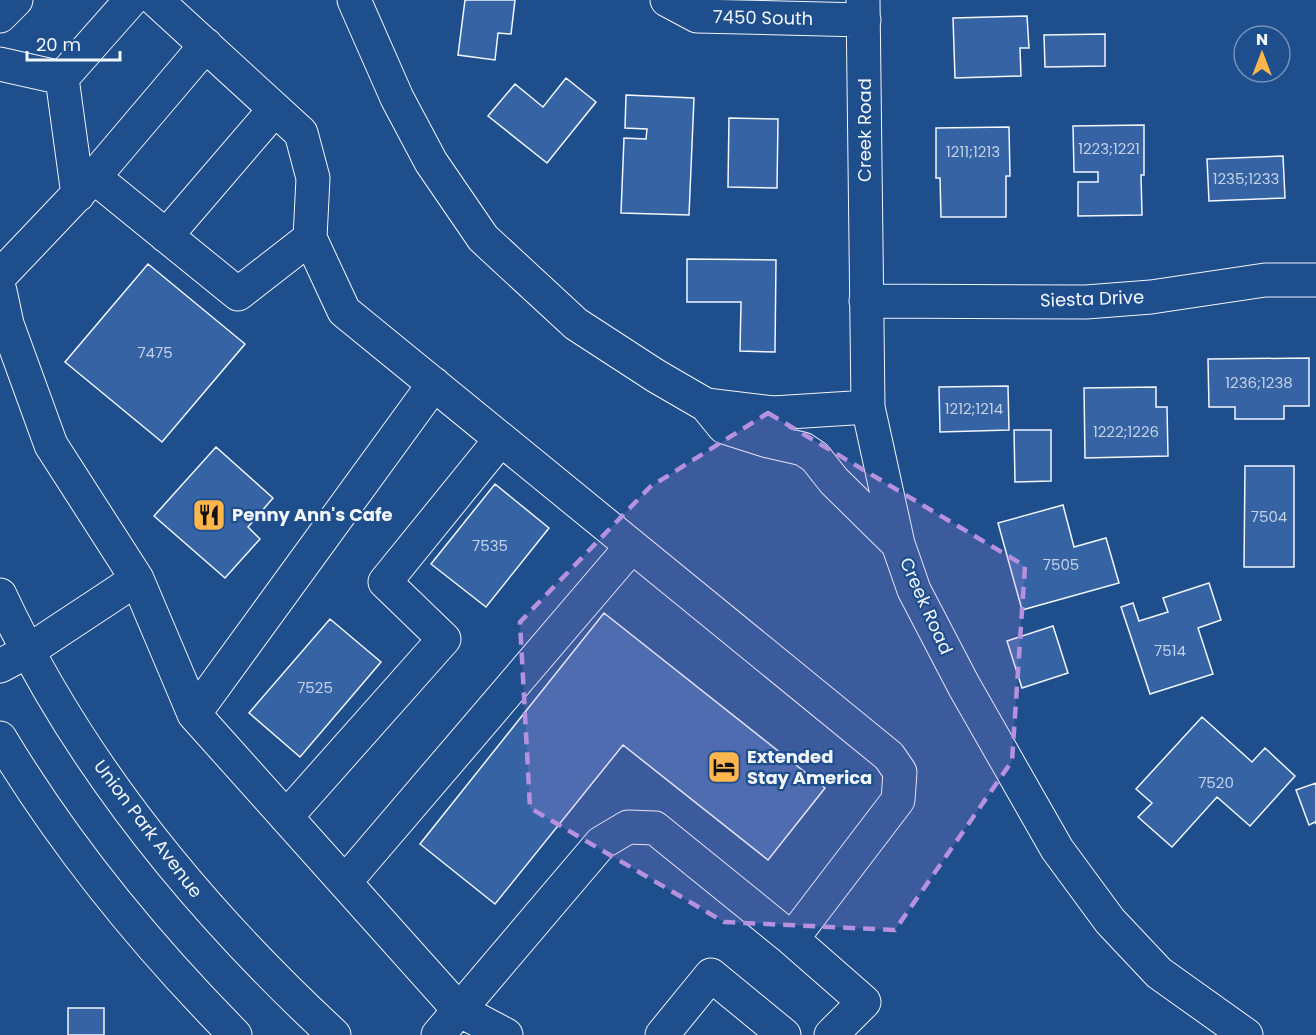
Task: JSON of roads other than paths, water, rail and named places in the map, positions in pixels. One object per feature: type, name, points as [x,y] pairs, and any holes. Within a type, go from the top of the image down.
[{"type":"street","points":[[0,16],[16,0]]},
{"type":"street","points":[[62,78],[131,0]]},
{"type":"street","points":[[156,0],[301,133],[313,178],[310,238],[344,311],[889,756],[900,772],[898,800],[792,939]]},
{"type":"street","points":[[354,0],[397,98],[431,162],[483,238],[576,324],[705,405],[724,427],[803,449],[815,457],[834,481],[898,544]]},
{"type":"street","name":"7450 South","points":[[667,0],[697,16],[863,10]]},
{"type":"street","name":"Creek Road","points":[[863,10],[868,407],[898,544],[914,590],[964,686],[1057,849],[1110,921],[1159,973],[1246,1035]]},
{"type":"street","points":[[0,276],[86,186],[206,45]]},
{"type":"street","points":[[0,64],[62,78]]},
{"type":"street","points":[[62,78],[86,186],[166,236],[238,294],[310,238]]},
{"type":"street","points":[[166,236],[275,109]]},
{"type":"street","name":"Siesta Drive","points":[[866,301],[1086,302],[1151,297],[1265,280],[1316,280]]},
{"type":"street","points":[[0,291],[7,324],[51,446],[137,579],[194,714],[459,1010],[506,1035]]},
{"type":"street","points":[[194,714],[434,384]]},
{"type":"street","points":[[705,405],[773,413],[868,407]]},
{"type":"street","points":[[286,817],[444,639],[385,582],[501,439]]},
{"type":"street","points":[[345,882],[632,546]]},
{"type":"street","points":[[14,658],[137,579]]},
{"type":"street","name":"Union Park Avenue","points":[[0,595],[14,658],[199,897],[247,951],[334,1035]]},
{"type":"street","points":[[0,738],[38,798],[108,892],[193,993],[235,1035]]},
{"type":"street","points":[[438,1035],[602,843],[628,827],[656,828],[792,939],[864,1002],[831,1035]]},
{"type":"street","points":[[662,1035],[711,975],[784,1035]]},
{"type":"place","name":"Penny Ann's Cafe","points":[[209,515]]},
{"type":"place","name":"Extended Stay America","points":[[724,767]]}]
